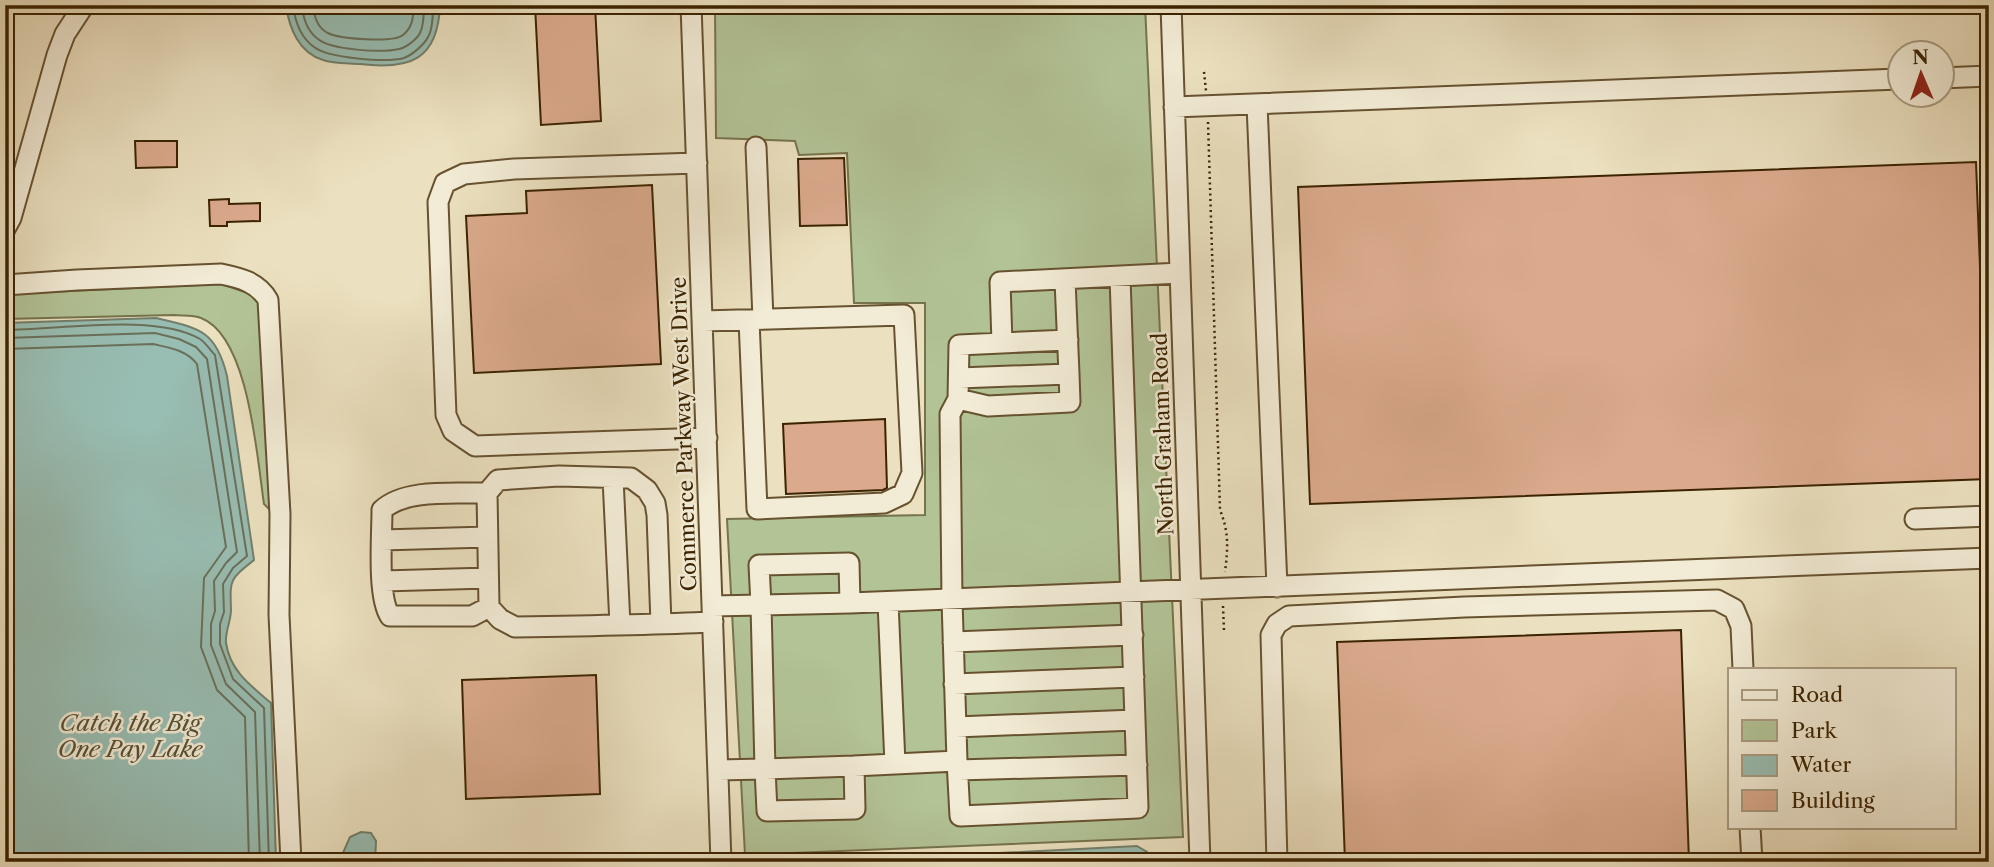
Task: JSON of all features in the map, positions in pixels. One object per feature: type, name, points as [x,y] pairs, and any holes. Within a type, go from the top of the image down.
[{"type":"street","points":[[5,229],[12,218],[40,110],[61,44],[84,5]]},
{"type":"street","name":"Commerce Parkway West Drive","points":[[691,5],[721,862]]},
{"type":"street","name":"North Graham Road","points":[[1171,5],[1200,862]]},
{"type":"street","points":[[1955,77],[1989,76]]},
{"type":"street","points":[[1174,107],[1885,80]]},
{"type":"street","points":[[1257,104],[1278,587]]},
{"type":"street","points":[[703,321],[756,320],[904,315],[912,473],[903,494],[884,503],[757,509],[756,320],[756,147]]},
{"type":"street","points":[[697,163],[514,169],[464,174],[444,183],[438,202],[446,415],[453,431],[475,446],[707,438]]},
{"type":"street","points":[[1002,343],[1000,282],[1180,273]]},
{"type":"street","points":[[5,285],[221,274],[254,285],[268,300],[280,514],[279,615],[290,862]]},
{"type":"street","points":[[1068,340],[959,345],[958,400],[950,414],[951,600],[960,816],[1138,808],[1120,277]]},
{"type":"street","points":[[958,400],[988,406],[1070,402],[1065,280]]},
{"type":"street","points":[[959,378],[1069,374]]},
{"type":"street","points":[[662,624],[655,503],[647,490],[631,478],[524,477],[498,480],[487,493],[489,607],[500,619],[514,627],[662,624],[761,606],[1989,558]]},
{"type":"street","points":[[613,478],[620,625]]},
{"type":"street","points":[[487,493],[410,496],[393,500],[382,510],[382,540],[384,607],[390,617],[472,616],[489,607]]},
{"type":"street","points":[[1915,519],[1989,516]]},
{"type":"street","points":[[382,540],[487,537]]},
{"type":"street","points":[[850,603],[849,563],[759,565],[767,811],[855,809],[854,766]]},
{"type":"street","points":[[383,581],[488,578]]},
{"type":"street","points":[[1277,862],[1270,635],[1276,624],[1289,616],[1464,607],[1717,600],[1734,610],[1741,626],[1743,668]]},
{"type":"street","points":[[888,602],[895,764]]},
{"type":"street","points":[[953,642],[1133,635]]},
{"type":"street","points":[[954,684],[1134,677]]},
{"type":"street","points":[[956,727],[1135,720]]},
{"type":"street","points":[[718,770],[895,764],[1137,765]]},
{"type":"street","points":[[1750,828],[1752,862]]},
{"type":"path","points":[[1204,72],[1208,106],[1220,510],[1227,526],[1229,544],[1222,589],[1224,631]]},
{"type":"green space","points":[[715,5],[1145,5],[1183,837],[745,855],[727,519],[925,515],[925,303],[854,303],[847,153],[799,155],[795,141],[716,138]]},
{"type":"green space","points":[[222,284],[256,296],[262,306],[272,493],[269,509],[264,504],[248,400],[230,348],[217,329],[201,318],[174,315],[5,319],[5,294]]},
{"type":"water","points":[[286,5],[440,5],[434,38],[427,49],[407,62],[378,65],[332,62],[315,57],[297,38]]},
{"type":"water","name":"Catch the Big One Pay Lake","points":[[156,318],[184,325],[204,334],[217,349],[227,376],[254,560],[235,576],[231,586],[231,614],[226,643],[237,670],[271,703],[276,862],[5,862],[5,323]]},
{"type":"water","points":[[361,832],[371,833],[376,841],[375,862],[339,862],[350,837]]},
{"type":"water","points":[[1137,846],[1147,852],[1150,862],[797,862],[829,857],[980,854]]},
{"type":"building","points":[[535,5],[595,5],[601,121],[541,125]]},
{"type":"building","points":[[135,141],[177,141],[177,167],[136,168]]},
{"type":"building","points":[[844,158],[847,225],[800,226],[798,159]]},
{"type":"building","points":[[1976,162],[1988,479],[1310,504],[1298,187]]},
{"type":"building","points":[[652,185],[661,364],[474,373],[466,216],[527,213],[526,191]]},
{"type":"building","points":[[229,199],[229,204],[260,203],[260,221],[227,222],[227,226],[210,226],[209,200]]},
{"type":"building","points":[[885,419],[887,488],[786,494],[783,424]]},
{"type":"building","points":[[1681,630],[1689,862],[1345,862],[1337,642]]},
{"type":"building","points":[[596,675],[600,794],[466,799],[462,680]]}]
